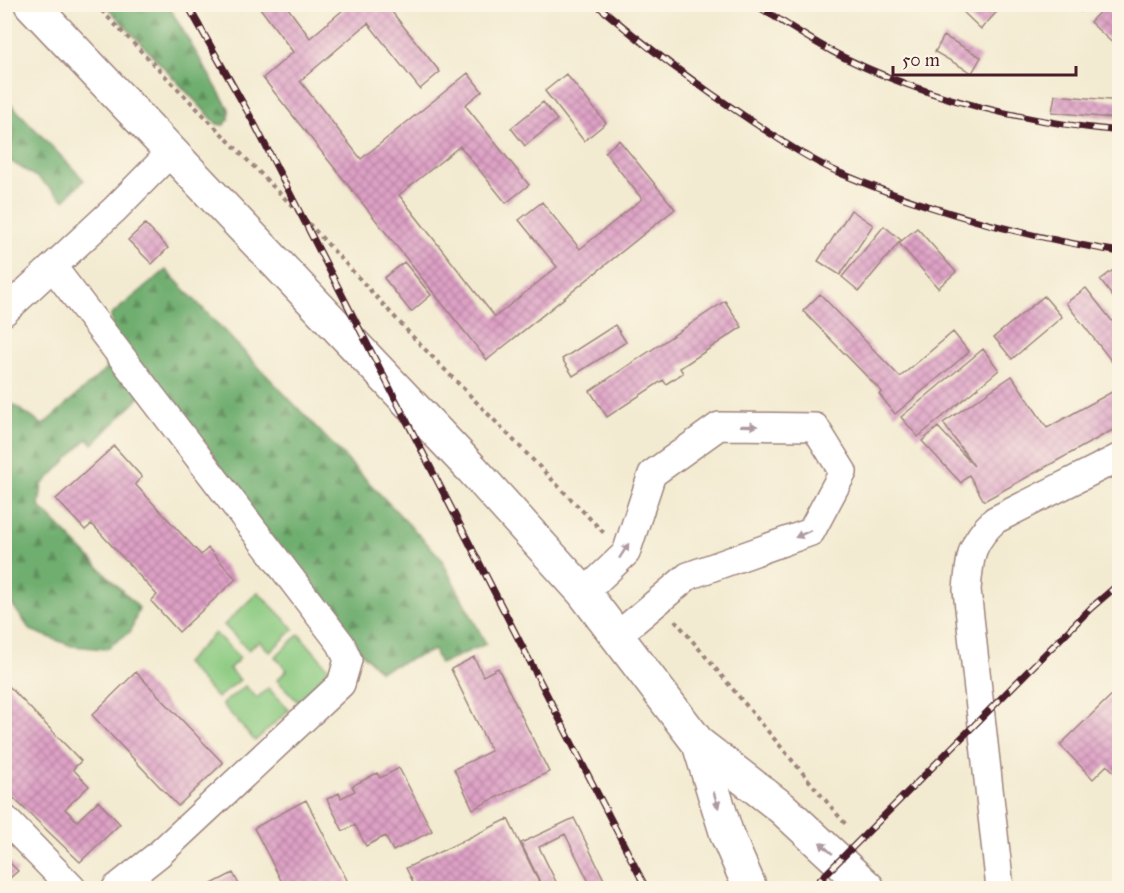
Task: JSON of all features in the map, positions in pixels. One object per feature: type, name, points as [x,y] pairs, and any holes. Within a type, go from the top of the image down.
[{"type":"main road","points":[[32,4],[472,469],[584,593],[699,744],[782,808],[868,888]]},
{"type":"main road","points":[[699,744],[727,835],[750,888]]},
{"type":"street","points":[[4,312],[171,152]]},
{"type":"street","points":[[53,267],[341,644],[348,660],[340,684],[159,854],[116,888]]},
{"type":"street","points":[[584,593],[626,553],[652,474],[709,433],[719,426],[815,427],[843,472],[811,532],[688,576],[618,635]]},
{"type":"street","points":[[1000,888],[967,590],[970,552],[979,535],[995,520],[1119,457]]},
{"type":"street","points":[[4,818],[72,888]]},
{"type":"path","points":[[95,4],[301,215],[414,338],[610,540]]},
{"type":"path","points":[[669,613],[849,829]]},
{"type":"green space","points":[[105,5],[168,5],[229,109],[229,119],[224,125],[217,124]]},
{"type":"green space","points":[[5,98],[84,180],[64,200],[38,178],[5,158],[15,131],[5,113]]},
{"type":"green space","points":[[8,117],[15,131],[5,157],[5,121]]},
{"type":"green space","points":[[166,270],[440,557],[486,644],[440,664],[434,650],[380,671],[358,649],[178,418],[112,329],[111,315]]},
{"type":"green space","points":[[114,355],[143,394],[93,444],[87,439],[42,485],[39,506],[139,608],[131,631],[106,649],[72,646],[30,630],[5,594],[4,404],[8,401],[43,425],[106,369],[105,362]]},
{"type":"green space","points":[[258,592],[294,629],[270,652],[259,641],[248,650],[224,625]]},
{"type":"green space","points":[[215,633],[240,658],[229,669],[240,680],[217,698],[185,663]]},
{"type":"green space","points":[[299,634],[329,669],[298,702],[277,680],[287,670],[275,657]]},
{"type":"green space","points":[[245,686],[257,698],[268,688],[289,710],[255,741],[222,704]]},
{"type":"building","points":[[257,4],[285,4],[310,38],[350,4],[391,4],[388,7],[440,72],[420,89],[368,23],[300,81],[361,159],[468,73],[482,91],[465,105],[529,185],[506,203],[460,146],[399,195],[495,317],[557,267],[519,220],[542,202],[580,249],[642,199],[605,152],[619,140],[675,209],[487,360],[263,78],[293,52]]},
{"type":"building","points":[[960,4],[1004,4],[981,29],[958,7]]},
{"type":"building","points":[[1072,4],[1088,4],[1081,12]]},
{"type":"building","points":[[1107,4],[1120,4],[1120,50],[1090,22]]},
{"type":"building","points":[[944,36],[981,57],[972,73],[935,52]]},
{"type":"building","points":[[566,74],[606,123],[584,141],[545,91]]},
{"type":"building","points":[[1055,95],[1120,101],[1120,119],[1052,112]]},
{"type":"building","points":[[543,102],[557,120],[525,146],[511,128]]},
{"type":"building","points":[[851,210],[873,225],[840,275],[818,261]]},
{"type":"building","points":[[145,224],[168,248],[152,264],[128,240]]},
{"type":"building","points":[[884,226],[901,240],[859,291],[842,277]]},
{"type":"building","points":[[917,228],[956,272],[938,288],[899,243]]},
{"type":"building","points":[[404,262],[431,295],[411,312],[384,278]]},
{"type":"building","points":[[1120,265],[1120,306],[1100,280]]},
{"type":"building","points":[[1086,288],[1120,331],[1120,358],[1113,363],[1066,303]]},
{"type":"building","points":[[820,294],[900,377],[953,332],[969,352],[895,414],[879,394],[882,392],[803,311]]},
{"type":"building","points":[[1044,296],[1062,317],[1012,359],[994,337]]},
{"type":"building","points":[[725,301],[742,327],[680,368],[683,373],[666,384],[663,380],[607,417],[590,391]]},
{"type":"building","points":[[615,325],[626,342],[573,376],[562,359]]},
{"type":"building","points":[[983,349],[999,370],[918,437],[901,417]]},
{"type":"building","points":[[1012,376],[1047,428],[1119,388],[1120,426],[984,501],[969,475],[961,483],[922,441],[938,427],[974,466],[943,423]]},
{"type":"building","points":[[114,446],[142,477],[135,484],[201,555],[208,548],[236,579],[179,632],[151,601],[157,595],[92,524],[85,530],[56,499]]},
{"type":"building","points":[[474,657],[483,676],[498,668],[549,772],[473,809],[454,769],[491,751],[451,669]]},
{"type":"building","points":[[136,672],[223,763],[178,806],[92,715]]},
{"type":"building","points":[[4,681],[81,761],[73,769],[89,786],[65,809],[77,821],[98,801],[120,824],[80,862],[4,789]]},
{"type":"building","points":[[1120,687],[1120,771],[1116,774],[1107,765],[1093,779],[1060,745]]},
{"type":"building","points":[[399,768],[432,831],[393,851],[385,836],[366,846],[355,825],[343,831],[327,799],[339,793],[341,798],[355,791],[352,786],[377,773],[380,778]]},
{"type":"building","points":[[306,800],[351,888],[285,888],[254,828]]},
{"type":"building","points":[[574,818],[608,888],[592,888],[565,834],[539,847],[559,888],[543,888],[521,843]]},
{"type":"building","points":[[508,819],[542,888],[416,888],[406,868]]},
{"type":"building","points":[[4,857],[18,871],[4,883]]},
{"type":"building","points":[[233,873],[241,888],[204,888]]},
{"type":"railway","points":[[187,4],[254,123],[646,888]]},
{"type":"railway","points":[[596,4],[653,51],[712,94],[784,143],[829,168],[908,200],[977,221],[1120,252]]},
{"type":"railway","points":[[754,4],[833,52],[911,86],[1014,115],[1120,131]]},
{"type":"railway","points":[[812,888],[1091,608],[1120,583]]}]
